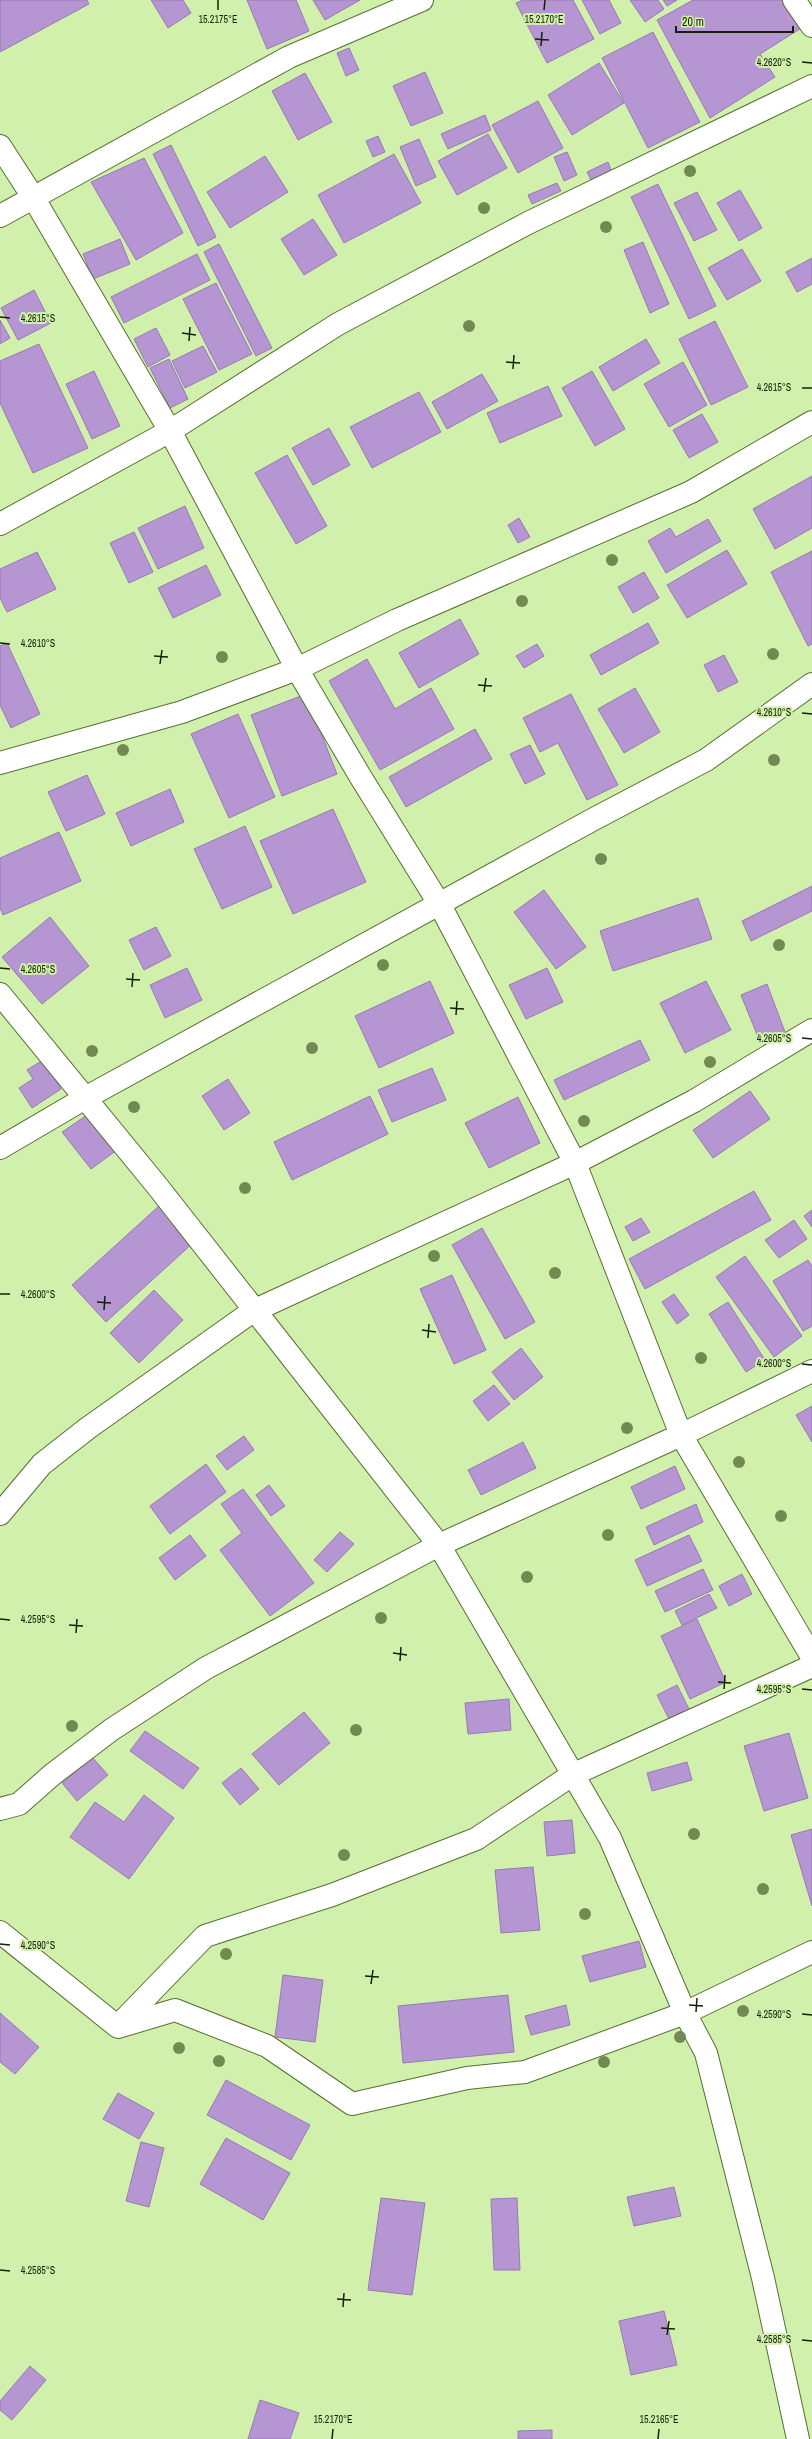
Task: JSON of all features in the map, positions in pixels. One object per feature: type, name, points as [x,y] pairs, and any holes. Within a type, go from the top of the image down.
[{"type":"street","points":[[0,216],[288,57],[422,0]]},
{"type":"street","points":[[794,0],[812,26]]},
{"type":"street","points":[[0,524],[170,431],[338,324],[528,223],[812,86]]},
{"type":"street","points":[[0,146],[33,197],[170,431],[297,669],[360,776],[440,904],[575,1163],[682,1435],[812,1657]]},
{"type":"street","points":[[0,763],[182,712],[297,669],[397,620],[691,492],[812,422]]},
{"type":"street","points":[[0,1148],[87,1098],[592,820],[706,760],[812,684]]},
{"type":"street","points":[[0,994],[87,1098],[253,1311],[439,1545],[610,1838],[685,2013],[706,2053],[763,2278],[798,2439]]},
{"type":"street","points":[[0,1514],[42,1464],[88,1428],[253,1311],[575,1163],[694,1101],[812,1030]]},
{"type":"street","points":[[0,1809],[19,1804],[53,1774],[112,1730],[206,1668],[439,1545],[682,1435],[812,1371]]},
{"type":"street","points":[[118,2027],[205,1936],[332,1895],[476,1839],[572,1775],[812,1666]]},
{"type":"street","points":[[0,1932],[118,2027]]},
{"type":"street","points":[[118,2027],[175,2010],[267,2046],[352,2104],[467,2078],[524,2072],[685,2013],[812,1952]]},
{"type":"building","points":[[0,0],[87,0],[89,4],[0,52]]},
{"type":"building","points":[[151,0],[183,0],[191,13],[168,28]]},
{"type":"building","points":[[247,0],[296,0],[309,31],[267,49]]},
{"type":"building","points":[[313,0],[360,0],[325,20]]},
{"type":"building","points":[[523,0],[573,0],[594,39],[547,63],[516,3]]},
{"type":"building","points":[[582,0],[609,0],[621,23],[600,34]]},
{"type":"building","points":[[630,0],[658,0],[664,9],[645,22]]},
{"type":"building","points":[[663,0],[677,0],[667,6]]},
{"type":"building","points":[[693,0],[785,0],[803,27],[760,54],[775,77],[710,118],[657,20]]},
{"type":"building","points":[[653,32],[700,122],[648,148],[602,58]]},
{"type":"building","points":[[349,48],[359,70],[346,76],[337,53]]},
{"type":"building","points":[[599,63],[624,103],[572,135],[548,95]]},
{"type":"building","points":[[425,72],[443,113],[411,126],[393,86]]},
{"type":"building","points":[[305,73],[332,122],[298,140],[272,91]]},
{"type":"building","points":[[538,101],[563,148],[518,173],[492,125]]},
{"type":"building","points":[[485,115],[491,130],[448,149],[441,134]]},
{"type":"building","points":[[488,134],[507,168],[457,195],[438,161]]},
{"type":"building","points":[[378,136],[385,152],[373,157],[366,141]]},
{"type":"building","points":[[419,139],[436,177],[416,186],[400,147]]},
{"type":"building","points":[[171,145],[216,237],[198,246],[153,154]]},
{"type":"building","points":[[567,152],[577,175],[564,181],[554,157]]},
{"type":"building","points":[[394,154],[421,203],[344,243],[318,195]]},
{"type":"building","points":[[265,156],[288,192],[230,228],[207,192]]},
{"type":"building","points":[[144,158],[183,233],[136,260],[91,182]]},
{"type":"building","points":[[608,162],[613,175],[593,184],[587,172]]},
{"type":"building","points":[[557,183],[561,191],[532,204],[528,195]]},
{"type":"building","points":[[658,184],[716,306],[689,319],[631,197]]},
{"type":"building","points":[[740,190],[762,228],[739,241],[717,203]]},
{"type":"building","points":[[697,192],[717,230],[694,241],[674,203]]},
{"type":"building","points":[[313,219],[337,255],[304,275],[281,239]]},
{"type":"building","points":[[120,239],[130,264],[93,279],[83,254]]},
{"type":"building","points":[[643,242],[669,304],[650,313],[624,250]]},
{"type":"building","points":[[219,244],[272,348],[256,356],[204,252]]},
{"type":"building","points":[[742,249],[761,281],[727,300],[708,268]]},
{"type":"building","points":[[197,254],[210,280],[124,323],[111,297]]},
{"type":"building","points":[[812,258],[812,284],[797,292],[786,272]]},
{"type":"building","points":[[216,283],[252,354],[219,370],[183,299]]},
{"type":"building","points":[[34,290],[51,323],[18,340],[1,308]]},
{"type":"building","points":[[0,320],[10,338],[0,344]]},
{"type":"building","points":[[715,321],[748,387],[711,405],[679,339]]},
{"type":"building","points":[[156,328],[170,355],[148,367],[134,339]]},
{"type":"building","points":[[646,339],[660,363],[613,391],[599,367]]},
{"type":"building","points":[[39,344],[88,448],[33,473],[0,403],[0,361]]},
{"type":"building","points":[[203,346],[217,372],[185,388],[172,361]]},
{"type":"building","points":[[169,359],[188,399],[170,408],[150,368]]},
{"type":"building","points":[[683,362],[707,405],[669,427],[644,384]]},
{"type":"building","points":[[94,371],[120,426],[92,439],[66,384]]},
{"type":"building","points":[[592,371],[625,429],[595,446],[562,388]]},
{"type":"building","points":[[482,374],[498,401],[447,429],[432,402]]},
{"type":"building","points":[[548,386],[562,416],[500,443],[487,413]]},
{"type":"building","points":[[419,392],[441,432],[372,468],[350,427]]},
{"type":"building","points":[[702,414],[718,442],[689,458],[673,430]]},
{"type":"building","points":[[329,428],[350,465],[313,485],[292,448]]},
{"type":"building","points":[[287,455],[327,526],[296,544],[255,473]]},
{"type":"building","points":[[812,476],[812,528],[775,549],[753,509]]},
{"type":"building","points":[[185,506],[204,548],[158,569],[138,528]]},
{"type":"building","points":[[519,518],[530,537],[518,543],[508,525]]},
{"type":"building","points":[[708,519],[721,541],[666,573],[648,541],[670,528],[676,537]]},
{"type":"building","points":[[134,532],[153,572],[129,583],[110,543]]},
{"type":"building","points":[[727,550],[747,584],[687,618],[667,585]]},
{"type":"building","points":[[812,551],[812,644],[808,646],[771,572]]},
{"type":"building","points":[[37,552],[56,589],[7,612],[0,598],[0,569]]},
{"type":"building","points":[[206,565],[221,595],[173,618],[158,588]]},
{"type":"building","points":[[644,572],[659,598],[633,613],[618,587]]},
{"type":"building","points":[[460,619],[479,654],[419,688],[399,653]]},
{"type":"building","points":[[648,623],[659,643],[601,675],[590,655]]},
{"type":"building","points":[[7,643],[40,714],[11,728],[0,705],[0,646]]},
{"type":"building","points":[[537,644],[544,656],[524,668],[516,656]]},
{"type":"building","points":[[724,655],[738,682],[718,692],[704,665]]},
{"type":"building","points":[[367,659],[395,709],[431,688],[454,729],[380,770],[329,681]]},
{"type":"building","points":[[635,688],[660,732],[624,753],[598,709]]},
{"type":"building","points":[[306,694],[337,774],[282,796],[251,715]]},
{"type":"building","points":[[571,694],[618,785],[587,800],[558,743],[540,752],[523,718]]},
{"type":"building","points":[[238,714],[275,797],[229,818],[191,734]]},
{"type":"building","points":[[475,729],[492,759],[406,807],[389,777]]},
{"type":"building","points":[[530,745],[545,774],[525,784],[510,754]]},
{"type":"building","points":[[87,775],[105,814],[66,831],[48,792]]},
{"type":"building","points":[[170,789],[184,822],[131,846],[116,813]]},
{"type":"building","points":[[333,809],[366,882],[293,914],[260,841]]},
{"type":"building","points":[[245,826],[272,887],[222,909],[194,849]]},
{"type":"building","points":[[59,832],[81,881],[3,915],[0,908],[0,858]]},
{"type":"building","points":[[812,886],[812,911],[751,941],[742,921]]},
{"type":"building","points":[[544,890],[586,947],[556,969],[514,912]]},
{"type":"building","points":[[698,898],[712,939],[613,971],[600,931]]},
{"type":"building","points":[[50,917],[89,966],[42,1004],[2,957]]},
{"type":"building","points":[[156,927],[171,956],[144,970],[129,940]]},
{"type":"building","points":[[187,968],[202,1000],[165,1018],[150,985]]},
{"type":"building","points":[[547,968],[563,1002],[526,1019],[509,985]]},
{"type":"building","points":[[430,981],[454,1033],[379,1068],[355,1016]]},
{"type":"building","points":[[706,981],[731,1030],[685,1053],[660,1003]]},
{"type":"building","points":[[767,984],[785,1032],[760,1042],[741,995]]},
{"type":"building","points":[[640,1040],[650,1060],[564,1100],[554,1080]]},
{"type":"building","points":[[43,1060],[61,1089],[32,1108],[19,1088],[33,1079],[27,1070]]},
{"type":"building","points":[[432,1068],[446,1100],[392,1122],[378,1090]]},
{"type":"building","points":[[228,1079],[250,1113],[224,1130],[202,1096]]},
{"type":"building","points":[[750,1091],[770,1119],[713,1158],[693,1130]]},
{"type":"building","points":[[370,1096],[388,1134],[292,1180],[274,1142]]},
{"type":"building","points":[[518,1097],[540,1143],[489,1168],[465,1123]]},
{"type":"building","points":[[90,1113],[117,1150],[91,1169],[62,1132]]},
{"type":"building","points":[[754,1191],[771,1220],[645,1289],[629,1259]]},
{"type":"building","points":[[160,1205],[194,1242],[106,1322],[72,1285]]},
{"type":"building","points":[[812,1210],[812,1227],[804,1216]]},
{"type":"building","points":[[641,1218],[650,1232],[633,1241],[625,1227]]},
{"type":"building","points":[[794,1220],[807,1239],[779,1258],[765,1240]]},
{"type":"building","points":[[482,1228],[535,1322],[505,1339],[452,1245]]},
{"type":"building","points":[[745,1256],[802,1336],[774,1357],[716,1277]]},
{"type":"building","points":[[808,1260],[812,1266],[812,1326],[803,1331],[773,1281]]},
{"type":"building","points":[[452,1275],[486,1350],[454,1364],[420,1289]]},
{"type":"building","points":[[154,1290],[183,1320],[139,1363],[110,1333]]},
{"type":"building","points":[[674,1294],[689,1315],[677,1324],[662,1302]]},
{"type":"building","points":[[728,1302],[765,1360],[746,1372],[709,1314]]},
{"type":"building","points":[[521,1348],[543,1377],[514,1400],[492,1372]]},
{"type":"building","points":[[494,1385],[510,1404],[488,1421],[473,1401]]},
{"type":"building","points":[[812,1406],[812,1442],[796,1415]]},
{"type":"building","points":[[244,1436],[254,1450],[227,1470],[216,1456]]},
{"type":"building","points":[[523,1442],[536,1468],[481,1495],[468,1470]]},
{"type":"building","points":[[206,1464],[226,1492],[170,1534],[150,1506]]},
{"type":"building","points":[[675,1466],[685,1489],[641,1509],[631,1487]]},
{"type":"building","points":[[269,1485],[285,1506],[271,1516],[256,1495]]},
{"type":"building","points":[[243,1489],[314,1583],[270,1616],[220,1550],[242,1533],[221,1504]]},
{"type":"building","points":[[696,1504],[703,1522],[654,1545],[646,1527]]},
{"type":"building","points":[[340,1532],[354,1544],[327,1572],[314,1560]]},
{"type":"building","points":[[190,1535],[206,1556],[175,1580],[159,1558]]},
{"type":"building","points":[[689,1535],[702,1561],[647,1586],[635,1560]]},
{"type":"building","points":[[703,1569],[713,1590],[665,1612],[655,1591]]},
{"type":"building","points":[[742,1574],[752,1594],[729,1606],[719,1586]]},
{"type":"building","points":[[709,1594],[717,1608],[682,1625],[675,1611]]},
{"type":"building","points":[[697,1619],[726,1682],[690,1699],[661,1636]]},
{"type":"building","points":[[677,1685],[691,1713],[671,1723],[657,1695]]},
{"type":"building","points":[[509,1699],[511,1730],[468,1734],[465,1703]]},
{"type":"building","points":[[304,1712],[330,1743],[279,1785],[252,1754]]},
{"type":"building","points":[[145,1731],[199,1768],[183,1789],[130,1751]]},
{"type":"building","points":[[789,1733],[808,1798],[764,1811],[744,1746]]},
{"type":"building","points":[[92,1757],[108,1775],[77,1801],[62,1783]]},
{"type":"building","points":[[687,1762],[692,1780],[652,1791],[647,1773]]},
{"type":"building","points":[[241,1768],[259,1789],[240,1805],[222,1783]]},
{"type":"building","points":[[144,1795],[174,1818],[129,1879],[70,1837],[95,1802],[124,1822]]},
{"type":"building","points":[[572,1820],[575,1853],[547,1856],[544,1822]]},
{"type":"building","points":[[812,1829],[812,1906],[791,1835]]},
{"type":"building","points":[[533,1867],[540,1930],[501,1933],[495,1870]]},
{"type":"building","points":[[639,1941],[646,1967],[590,1982],[582,1956]]},
{"type":"building","points":[[283,1975],[323,1980],[315,2042],[275,2037]]},
{"type":"building","points":[[508,1995],[514,2052],[403,2063],[398,2006]]},
{"type":"building","points":[[566,2005],[570,2025],[531,2035],[525,2016]]},
{"type":"building","points":[[0,2013],[39,2047],[15,2074],[0,2062]]},
{"type":"building","points":[[226,2080],[310,2125],[291,2160],[207,2115]]},
{"type":"building","points":[[118,2093],[154,2113],[139,2139],[103,2119]]},
{"type":"building","points":[[226,2138],[290,2173],[263,2220],[200,2184]]},
{"type":"building","points":[[141,2142],[164,2148],[149,2207],[126,2201]]},
{"type":"building","points":[[674,2187],[681,2216],[634,2226],[627,2197]]},
{"type":"building","points":[[381,2198],[425,2203],[412,2295],[368,2290]]},
{"type":"building","points":[[517,2198],[520,2270],[494,2270],[491,2199]]},
{"type":"building","points":[[664,2311],[677,2365],[631,2375],[619,2321]]},
{"type":"building","points":[[30,2366],[46,2380],[12,2420],[0,2410],[0,2401]]},
{"type":"building","points":[[260,2400],[299,2413],[290,2439],[248,2439]]},
{"type":"building","points":[[552,2430],[552,2439],[518,2439],[518,2431]]}]
